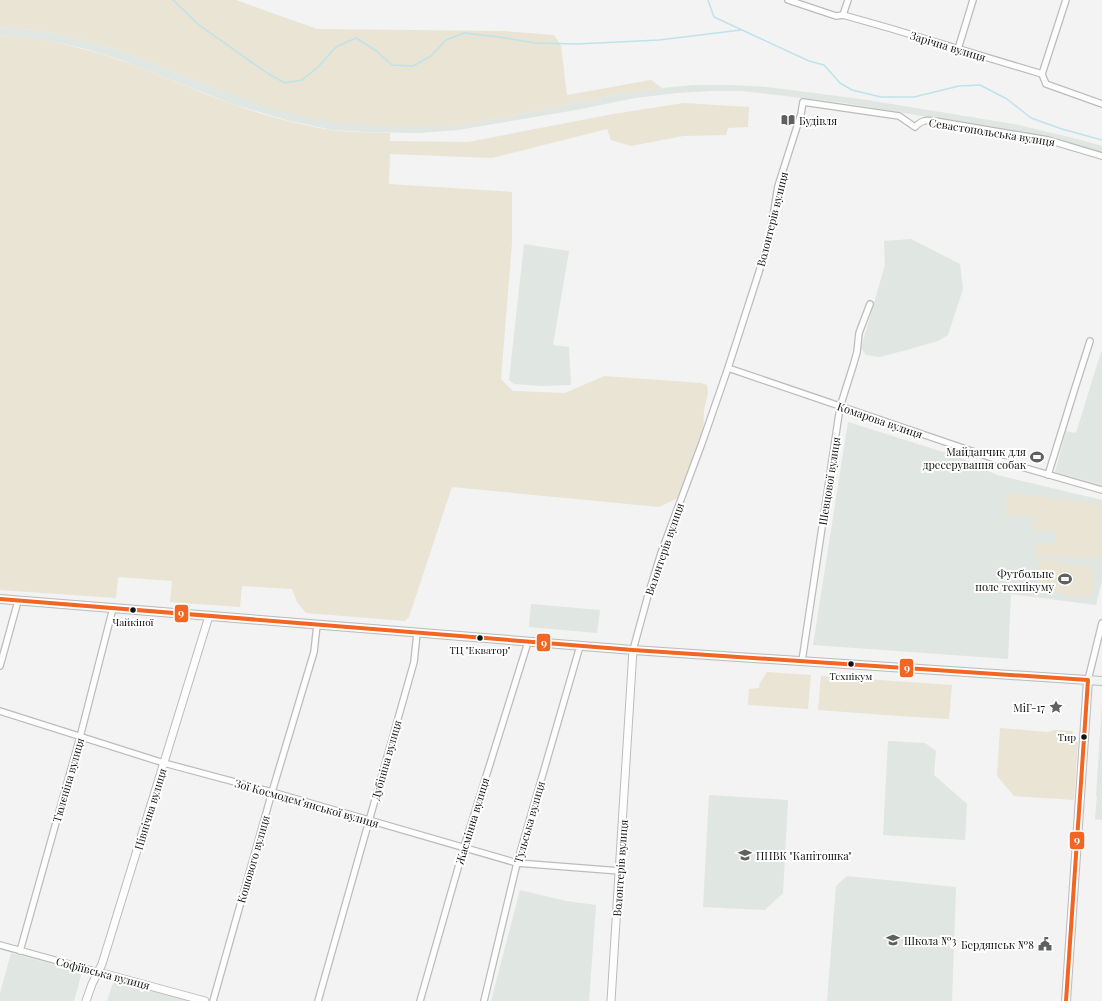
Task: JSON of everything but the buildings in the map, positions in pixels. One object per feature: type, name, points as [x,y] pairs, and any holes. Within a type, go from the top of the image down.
[{"type":"main road","points":[[0,599],[633,650],[1102,681]]},
{"type":"main road","points":[[1066,1001],[1088,680]]},
{"type":"street","name":"Зарічна вулиця","points":[[788,0],[836,16],[843,15],[1042,74],[1046,84],[1102,104]]},
{"type":"street","points":[[843,15],[848,0]]},
{"type":"street","points":[[958,49],[973,0]]},
{"type":"street","points":[[1042,74],[1066,0]]},
{"type":"street","name":"Севастопольська вулиця","points":[[801,114],[803,102],[899,116],[915,127],[924,120],[935,121],[1048,140],[1102,156]]},
{"type":"street","name":"Волонтерів вулиця","points":[[611,1001],[633,650],[662,553],[728,368],[770,234],[778,186],[801,114]]},
{"type":"street","name":"Шевцової вулиця","points":[[802,661],[840,407],[856,357],[859,333],[870,304]]},
{"type":"street","points":[[1048,475],[1074,388],[1090,341]]},
{"type":"street","name":"Комарова вулиця","points":[[728,368],[997,460],[1102,490]]},
{"type":"street","points":[[0,666],[18,600]]},
{"type":"street","name":"Тюлєніна вулиця","points":[[20,951],[80,736],[113,608]]},
{"type":"street","name":"Північна вулиця","points":[[86,1001],[92,984],[102,964],[208,616]]},
{"type":"street","points":[[1088,680],[1102,623]]},
{"type":"street","name":"Кошового вулиця","points":[[213,1001],[272,792],[314,652],[317,625]]},
{"type":"street","name":"Дубініна вулиця","points":[[318,1001],[414,662],[417,633]]},
{"type":"street","name":"Жасмінна вулиця","points":[[420,1001],[464,847],[528,642]]},
{"type":"street","name":"Тульська вулиця","points":[[484,1001],[517,863],[580,646]]},
{"type":"street","name":"Зої Космодем’янської вулиця","points":[[0,711],[164,763],[272,792],[517,863],[620,871]]},
{"type":"street","name":"Софіївська вулиця","points":[[0,945],[205,1001]]},
{"type":"shaded area","points":[[0,0],[236,0],[317,29],[503,31],[554,35],[561,46],[567,95],[651,80],[662,88],[618,94],[538,111],[453,126],[398,127],[338,123],[273,109],[116,49],[68,36],[33,30],[0,27]]},
{"type":"shaded area","points":[[0,27],[33,30],[68,36],[116,49],[222,90],[453,126],[538,111],[618,94],[694,85],[730,85],[767,87],[861,99],[1019,125],[1102,146],[1102,155],[1017,132],[844,103],[743,91],[677,93],[635,98],[576,110],[458,130],[419,133],[333,130],[290,121],[232,104],[121,60],[86,49],[59,43],[0,35]]},
{"type":"shaded area","points":[[0,35],[46,41],[92,51],[136,66],[204,94],[269,116],[332,130],[390,133],[390,141],[468,142],[613,114],[684,103],[749,107],[748,127],[728,128],[726,135],[683,136],[631,146],[611,140],[607,129],[492,158],[390,154],[389,184],[512,192],[512,243],[501,379],[513,391],[565,393],[604,376],[701,383],[707,385],[708,393],[704,410],[703,432],[678,498],[659,507],[452,487],[409,617],[405,621],[306,613],[297,602],[292,589],[242,586],[240,607],[170,602],[172,581],[118,577],[116,598],[0,590]]},
{"type":"shaded area","points":[[911,239],[960,264],[963,289],[948,335],[938,341],[879,357],[866,355],[861,348],[885,265],[884,241]]},
{"type":"shaded area","points":[[524,244],[569,251],[553,345],[569,347],[571,385],[543,386],[514,384],[509,380]]},
{"type":"shaded area","points":[[1101,352],[1102,485],[1055,472],[1066,431],[1076,433]]},
{"type":"shaded area","points":[[848,422],[959,457],[997,475],[1102,500],[1102,581],[1096,605],[1011,594],[1008,659],[813,645]]},
{"type":"shaded area","points":[[1007,492],[1102,504],[1102,558],[1035,557],[1036,543],[1056,544],[1056,531],[1033,530],[1033,516],[1006,515]]},
{"type":"shaded area","name":"Футбольне поле технікуму","points":[[1039,559],[1095,567],[1091,598],[1035,590]]},
{"type":"shaded area","points":[[531,604],[600,610],[597,633],[529,627]]},
{"type":"shaded area","points":[[767,672],[811,675],[808,709],[748,705],[749,689],[759,688],[760,683]]},
{"type":"shaded area","points":[[821,676],[952,685],[949,719],[818,710]]},
{"type":"shaded area","points":[[1102,704],[1102,820],[1095,819]]},
{"type":"shaded area","points":[[1000,728],[1048,732],[1055,730],[1073,731],[1073,742],[1078,742],[1074,800],[1014,796],[997,776]]},
{"type":"shaded area","points":[[888,741],[925,743],[936,751],[934,775],[967,804],[965,840],[883,835]]},
{"type":"shaded area","name":"ПНВК \"Капітошка\"","points":[[709,795],[788,800],[783,893],[765,910],[703,907]]},
{"type":"shaded area","name":"Школа №3","points":[[847,876],[956,887],[952,1001],[827,1001],[836,886]]},
{"type":"shaded area","points":[[520,890],[566,901],[596,905],[589,1001],[491,1001]]},
{"type":"shaded area","points":[[11,953],[82,972],[74,1001],[0,1001],[0,993]]},
{"type":"shaded area","points":[[114,980],[126,984],[189,1001],[107,1001]]},
{"type":"waterway","points":[[173,0],[199,25],[267,73],[285,83],[302,80],[318,67],[336,47],[356,38],[375,50],[392,65],[413,66],[431,56],[446,40],[464,33],[535,43],[577,44],[659,40],[741,30]]},
{"type":"waterway","points":[[708,0],[714,17],[809,61],[824,65],[840,83],[852,90],[881,97],[914,97],[959,86],[980,85],[1007,99],[1031,118],[1062,129],[1102,140]]},
{"type":"transit line","name":"9","points":[[0,599],[633,650],[1088,680]]},
{"type":"transit line","name":"9","points":[[1066,1001],[1088,680]]},
{"type":"place","name":"Будівля","points":[[788,120]]},
{"type":"place","name":"Майданчик для дресерування собак","points":[[1037,457]]},
{"type":"place","name":"Футбольне поле технікуму","points":[[1065,579]]},
{"type":"place","name":"Чайкіної","points":[[133,610]]},
{"type":"place","name":"ТЦ \"Екватор\"","points":[[480,638]]},
{"type":"place","name":"Технікум","points":[[851,664]]},
{"type":"place","name":"МіГ-17","points":[[1056,707]]},
{"type":"place","name":"Тир","points":[[1084,737]]},
{"type":"place","name":"ПНВК \"Капітошка\"","points":[[745,855]]},
{"type":"place","name":"Школа №3","points":[[893,940]]},
{"type":"place","name":"Бердянськ №8","points":[[1045,944]]}]
